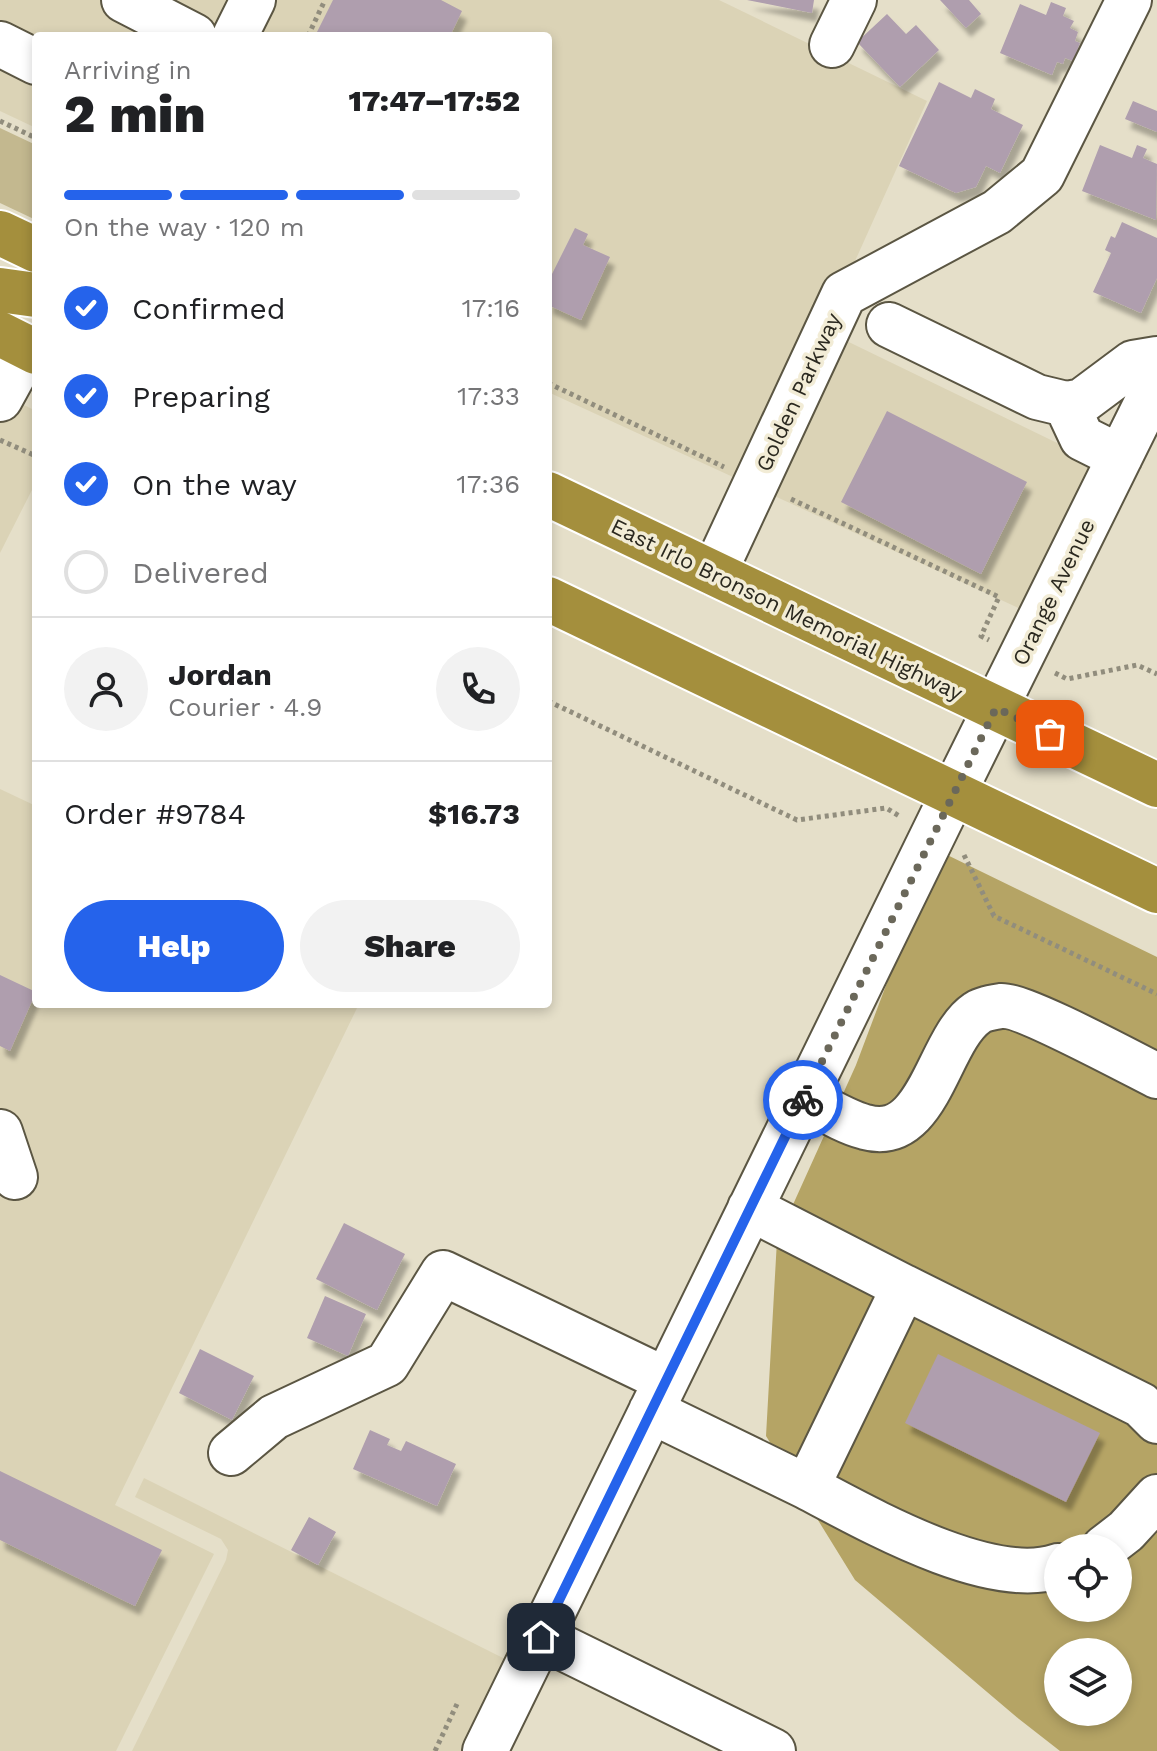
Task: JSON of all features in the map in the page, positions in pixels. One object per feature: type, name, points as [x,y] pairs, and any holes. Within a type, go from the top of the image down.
[{"type":"highway","points":[[0,233],[32,248]]},
{"type":"highway","points":[[0,290],[32,294]]},
{"type":"highway","name":"East Irlo Bronson Memorial Highway","points":[[552,496],[1157,785]]},
{"type":"highway","points":[[552,601],[1157,891]]},
{"type":"street","points":[[237,32],[253,0]]},
{"type":"street","points":[[832,45],[854,0]]},
{"type":"street","name":"Golden Parkway","points":[[714,573],[844,294],[997,212],[1042,175],[1129,0]]},
{"type":"street","points":[[134,11],[184,32]]},
{"type":"street","points":[[0,44],[32,60]]},
{"type":"street","points":[[889,325],[1037,397],[1066,404],[1082,401],[1133,363],[1157,359]]},
{"type":"street","points":[[0,399],[21,345]]},
{"type":"street","name":"Orange Avenue","points":[[485,1751],[1157,382]]},
{"type":"street","points":[[1066,404],[1082,438],[1120,457]]},
{"type":"street","points":[[804,1098],[867,1128],[904,1122],[919,1108],[960,1031],[978,1012],[1004,1006],[1033,1016],[1157,1076]]},
{"type":"street","points":[[0,1132],[5,1188]]},
{"type":"street","points":[[750,1208],[1141,1405],[1157,1421]]},
{"type":"street","points":[[231,1453],[274,1417],[387,1364],[443,1273],[659,1395],[807,1487],[880,1525],[954,1555],[1017,1571],[1044,1571]]},
{"type":"street","points":[[807,1487],[904,1287]]},
{"type":"street","points":[[1122,1534],[1157,1497]]},
{"type":"street","points":[[541,1637],[773,1751]]},
{"type":"path","points":[[310,32],[325,0]]},
{"type":"path","points":[[0,121],[32,136]]},
{"type":"path","points":[[552,385],[999,597],[981,636],[1067,679],[1137,665],[1157,674]]},
{"type":"path","points":[[0,440],[32,454]]},
{"type":"path","points":[[552,703],[797,820],[886,808],[963,853],[994,916],[1157,994]]},
{"type":"path","points":[[435,1751],[457,1704]]},
{"type":"shaded area","points":[[0,0],[719,0],[927,101],[824,330],[1123,475],[1051,623],[552,394],[552,32],[32,32],[32,126],[0,111]]},
{"type":"shaded area","points":[[0,128],[32,143],[32,218],[0,203]]},
{"type":"shaded area","points":[[0,393],[32,409],[32,490],[0,553]]},
{"type":"shaded area","points":[[0,789],[32,804],[32,1008],[357,1008],[115,1505],[214,1554],[116,1751],[0,1751]]},
{"type":"shaded area","points":[[937,850],[1157,957],[1157,1751],[1060,1751],[855,1580],[766,1436],[777,1240],[856,1065]]},
{"type":"shaded area","points":[[144,1478],[525,1669],[487,1751],[132,1751],[226,1560],[228,1550],[221,1539],[135,1497]]},
{"type":"building","points":[[333,0],[441,0],[462,11],[452,32],[317,32]]},
{"type":"building","points":[[747,0],[814,0],[812,13]]},
{"type":"building","points":[[940,0],[969,0],[981,14],[966,28]]},
{"type":"building","points":[[1051,2],[1066,8],[1063,16],[1074,21],[1070,28],[1078,32],[1075,41],[1080,43],[1073,61],[1065,58],[1063,64],[1057,62],[1052,75],[1000,53],[1020,4],[1046,15]]},
{"type":"building","points":[[887,14],[906,34],[916,25],[939,50],[900,87],[857,42]]},
{"type":"building","points":[[939,82],[971,98],[975,89],[995,99],[991,109],[1023,125],[1000,173],[986,166],[976,187],[956,193],[899,166]]},
{"type":"building","points":[[1133,101],[1157,111],[1157,132],[1125,119]]},
{"type":"building","points":[[1100,145],[1132,158],[1137,145],[1147,149],[1143,158],[1157,164],[1156,220],[1082,191]]},
{"type":"building","points":[[1122,222],[1157,238],[1157,278],[1141,313],[1093,292],[1111,253],[1105,250]]},
{"type":"building","points":[[575,228],[588,234],[583,245],[610,257],[581,320],[552,307],[552,274]]},
{"type":"building","points":[[887,411],[1027,482],[981,574],[841,502]]},
{"type":"building","points":[[0,975],[32,990],[32,1001],[10,1051],[0,1046]]},
{"type":"building","points":[[344,1223],[405,1254],[377,1310],[316,1279]]},
{"type":"building","points":[[325,1296],[366,1314],[348,1356],[307,1338]]},
{"type":"building","points":[[200,1349],[254,1376],[232,1420],[179,1393]]},
{"type":"building","points":[[938,1354],[1100,1433],[1066,1502],[905,1423]]},
{"type":"building","points":[[370,1430],[390,1439],[387,1445],[401,1451],[406,1441],[456,1464],[437,1506],[353,1469]]},
{"type":"building","points":[[0,1471],[162,1550],[135,1606],[0,1540]]},
{"type":"building","points":[[309,1517],[336,1532],[318,1565],[291,1550]]},
{"type":"way so far","points":[[803,1100],[996,708],[1050,734]]},
{"type":"route","points":[[541,1637],[803,1100]]}]
